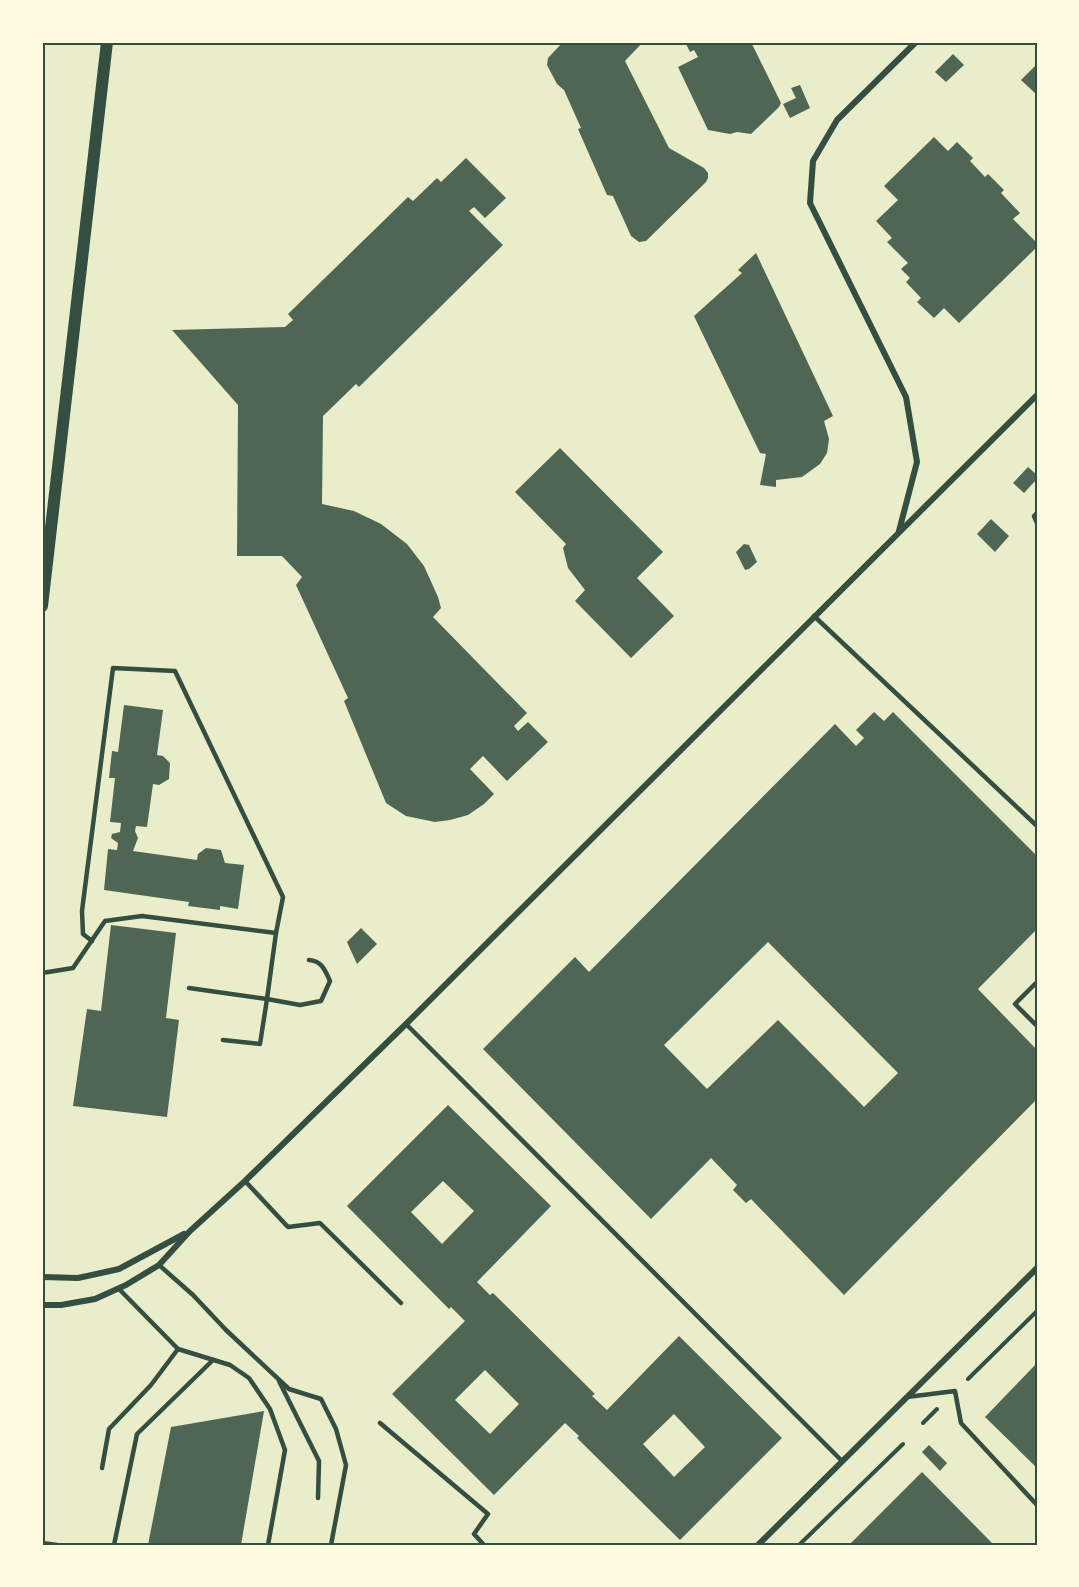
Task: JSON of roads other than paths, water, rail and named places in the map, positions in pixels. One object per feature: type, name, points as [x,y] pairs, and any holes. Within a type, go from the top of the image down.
[{"type":"main road","points":[[42,606],[107,42]]},
{"type":"street","points":[[898,533],[917,462],[906,397],[810,203],[813,161],[837,120],[916,42]]},
{"type":"street","points":[[42,1305],[61,1305],[95,1299],[159,1265],[190,1231],[406,1024],[1037,395]]},
{"type":"street","points":[[42,1277],[78,1278],[120,1269],[190,1231]]},
{"type":"street","points":[[758,1545],[1037,1268]]},
{"type":"lane","points":[[1037,513],[1034,516],[1037,523]]},
{"type":"lane","points":[[814,616],[1037,826]]},
{"type":"lane","points":[[92,941],[83,934],[82,911],[114,668],[174,671],[283,897],[260,1044],[223,1040]]},
{"type":"lane","points":[[42,973],[73,968],[105,921],[142,916],[276,933]]},
{"type":"lane","points":[[189,988],[300,1005],[321,1001],[330,981],[324,966],[316,960],[309,960]]},
{"type":"lane","points":[[1037,982],[1015,1004],[1037,1026]]},
{"type":"lane","points":[[406,1024],[842,1461]]},
{"type":"lane","points":[[245,1180],[288,1227],[320,1223],[401,1303]]},
{"type":"lane","points":[[159,1265],[289,1389],[321,1399],[336,1429],[346,1465],[331,1545]]},
{"type":"lane","points":[[119,1288],[178,1349],[230,1365],[249,1378],[270,1409],[285,1450],[268,1545]]},
{"type":"lane","points":[[102,1468],[109,1429],[151,1385],[178,1349]]},
{"type":"lane","points":[[114,1545],[137,1434],[213,1360]]},
{"type":"lane","points":[[278,1378],[319,1461],[318,1498]]},
{"type":"lane","points":[[907,1396],[956,1392],[961,1423],[1037,1505]]},
{"type":"lane","points":[[380,1423],[488,1514],[474,1534],[484,1545]]},
{"type":"lane","points":[[42,1543],[57,1545]]}]
